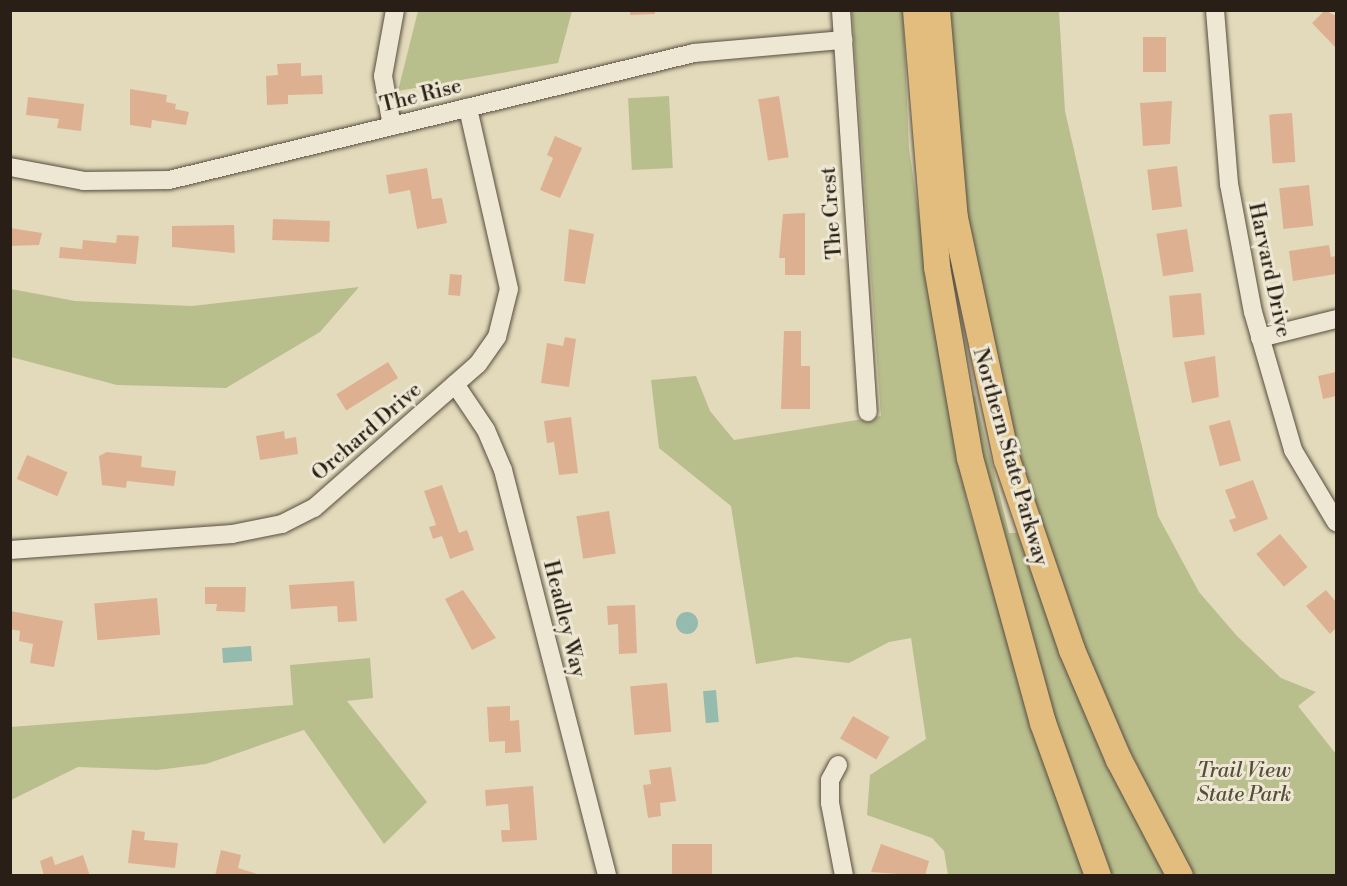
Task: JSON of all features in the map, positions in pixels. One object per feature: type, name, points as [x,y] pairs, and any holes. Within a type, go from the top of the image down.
[{"type":"highway","name":"Northern State Parkway","points":[[916,10],[937,267],[970,458],[1043,723],[1098,876]]},
{"type":"highway","name":"Northern State Parkway","points":[[937,10],[955,218],[1007,460],[1072,650],[1119,760],[1180,876]]},
{"type":"street","points":[[392,126],[383,76],[395,10]]},
{"type":"street","name":"The Crest","points":[[841,10],[868,412]]},
{"type":"street","name":"Harvard Drive","points":[[1215,10],[1229,184],[1260,338],[1293,450],[1336,522]]},
{"type":"street","name":"The Rise","points":[[10,167],[84,181],[169,180],[694,53],[843,40]]},
{"type":"street","name":"Orchard Drive","points":[[10,550],[232,534],[282,524],[314,508],[455,384],[497,337],[509,289],[468,108]]},
{"type":"street","points":[[1260,338],[1336,319]]},
{"type":"street","name":"Headley Way","points":[[455,384],[486,430],[503,470],[608,876]]},
{"type":"street","points":[[838,765],[830,780],[830,803],[844,876]]},
{"type":"green space","points":[[418,10],[572,11],[558,63],[398,91]]},
{"type":"green space","points":[[852,11],[903,11],[909,148],[942,378],[967,502],[1048,775],[1088,875],[948,875],[944,851],[932,838],[867,815],[870,775],[926,739],[911,638],[889,642],[849,663],[796,657],[756,664],[731,506],[659,448],[651,380],[696,376],[710,411],[734,440],[881,416]]},
{"type":"green space","name":"Trail View State Park","points":[[947,11],[1059,11],[1065,111],[1158,516],[1199,592],[1237,636],[1281,678],[1316,692],[1298,706],[1336,754],[1336,875],[1192,875],[1104,699],[1024,490],[963,207]]},
{"type":"green space","points":[[669,96],[673,168],[632,170],[628,98]]},
{"type":"green space","points":[[359,287],[320,332],[226,388],[117,385],[11,357],[11,289],[75,301],[192,306]]},
{"type":"green space","points":[[969,393],[975,396],[1009,533],[1017,533],[1048,614],[1168,875],[1107,875],[1062,752],[1001,537]]},
{"type":"green space","points":[[370,658],[373,698],[347,701],[427,802],[384,844],[304,730],[206,764],[157,770],[78,767],[11,800],[11,727],[293,705],[290,665]]},
{"type":"water","points":[[687,612],[695,615],[698,623],[695,631],[687,634],[679,631],[676,623],[679,615]]},
{"type":"water","points":[[251,646],[252,661],[223,663],[222,648]]},
{"type":"water","points":[[716,690],[719,722],[706,723],[703,691]]},
{"type":"building","points":[[630,10],[655,10],[655,14],[630,15]]},
{"type":"building","points":[[1325,10],[1336,16],[1336,48],[1312,23]]},
{"type":"building","points":[[1143,37],[1166,37],[1166,72],[1143,72]]},
{"type":"building","points":[[301,63],[301,76],[322,75],[323,94],[288,95],[288,104],[267,105],[266,76],[278,75],[277,64]]},
{"type":"building","points":[[130,89],[167,95],[166,102],[176,104],[175,109],[189,112],[186,125],[152,120],[151,128],[130,125]]},
{"type":"building","points":[[779,96],[789,157],[768,161],[758,99]]},
{"type":"building","points":[[28,97],[84,104],[81,131],[57,128],[59,119],[26,115]]},
{"type":"building","points":[[1172,101],[1170,144],[1143,146],[1140,103]]},
{"type":"building","points":[[1292,113],[1295,162],[1272,163],[1269,115]]},
{"type":"building","points":[[555,136],[582,148],[560,198],[540,190],[553,158],[547,155]]},
{"type":"building","points":[[1177,166],[1182,207],[1152,210],[1147,170]]},
{"type":"building","points":[[427,168],[432,199],[442,198],[447,223],[417,229],[410,190],[389,194],[386,175]]},
{"type":"building","points":[[1309,185],[1313,226],[1283,229],[1279,188]]},
{"type":"building","points":[[805,213],[805,275],[785,275],[785,258],[779,258],[783,214]]},
{"type":"building","points":[[273,219],[330,221],[329,242],[272,240]]},
{"type":"building","points":[[234,225],[235,253],[172,247],[172,226]]},
{"type":"building","points":[[10,228],[42,233],[39,245],[10,246]]},
{"type":"building","points":[[569,229],[594,234],[585,284],[564,281]]},
{"type":"building","points":[[1187,229],[1194,271],[1163,276],[1156,234]]},
{"type":"building","points":[[117,235],[139,236],[136,264],[59,258],[60,247],[82,249],[83,240],[116,243]]},
{"type":"building","points":[[1329,245],[1331,257],[1336,256],[1336,274],[1293,281],[1289,251]]},
{"type":"building","points":[[450,274],[462,275],[460,296],[448,295]]},
{"type":"building","points":[[1201,293],[1205,335],[1173,338],[1169,296]]},
{"type":"building","points":[[784,331],[801,331],[801,366],[810,366],[810,409],[781,409]]},
{"type":"building","points":[[565,337],[576,339],[569,387],[541,383],[547,343],[563,346]]},
{"type":"building","points":[[1215,356],[1219,397],[1192,403],[1184,362]]},
{"type":"building","points":[[388,362],[398,378],[346,410],[336,394]]},
{"type":"building","points":[[1336,372],[1336,396],[1323,399],[1318,376]]},
{"type":"building","points":[[571,417],[578,473],[559,475],[554,442],[547,443],[544,421]]},
{"type":"building","points":[[1230,420],[1241,461],[1220,466],[1209,426]]},
{"type":"building","points":[[284,431],[285,439],[296,437],[298,454],[260,460],[256,436]]},
{"type":"building","points":[[107,452],[142,456],[141,467],[176,471],[174,486],[127,481],[126,488],[102,485],[99,456]]},
{"type":"building","points":[[27,455],[68,472],[57,496],[17,479]]},
{"type":"building","points":[[1253,480],[1268,519],[1234,532],[1229,520],[1236,518],[1225,490]]},
{"type":"building","points":[[442,485],[459,533],[467,530],[474,550],[450,559],[442,536],[433,539],[429,527],[436,525],[424,491]]},
{"type":"building","points":[[609,511],[616,553],[583,559],[576,516]]},
{"type":"building","points":[[1280,534],[1308,567],[1284,587],[1256,554]]},
{"type":"building","points":[[354,581],[357,621],[338,622],[337,606],[291,609],[289,585]]},
{"type":"building","points":[[205,587],[246,587],[245,612],[216,611],[217,604],[205,604]]},
{"type":"building","points":[[463,590],[496,638],[472,650],[445,599]]},
{"type":"building","points":[[1326,590],[1336,602],[1336,628],[1330,634],[1306,606]]},
{"type":"building","points":[[157,598],[160,635],[97,640],[94,603]]},
{"type":"building","points":[[635,605],[637,653],[619,654],[618,624],[608,625],[607,606]]},
{"type":"building","points":[[10,611],[63,621],[54,667],[30,663],[33,644],[19,641],[20,631],[10,629]]},
{"type":"building","points":[[667,683],[671,732],[634,735],[630,686]]},
{"type":"building","points":[[510,706],[510,721],[519,720],[521,752],[505,753],[505,741],[489,742],[487,707]]},
{"type":"building","points":[[853,716],[889,737],[876,760],[840,739]]},
{"type":"building","points":[[671,767],[676,801],[660,803],[661,816],[648,818],[643,785],[651,784],[649,770]]},
{"type":"building","points":[[533,786],[537,840],[502,842],[501,830],[510,830],[508,804],[486,806],[485,790]]},
{"type":"building","points":[[132,830],[145,832],[144,840],[178,843],[175,868],[128,863]]},
{"type":"building","points":[[672,844],[712,844],[712,876],[672,876]]},
{"type":"building","points":[[881,844],[929,861],[925,876],[871,872]]},
{"type":"building","points":[[221,850],[241,855],[238,868],[264,876],[215,876]]},
{"type":"building","points":[[83,855],[90,876],[44,876],[40,861],[52,856],[55,865]]}]
